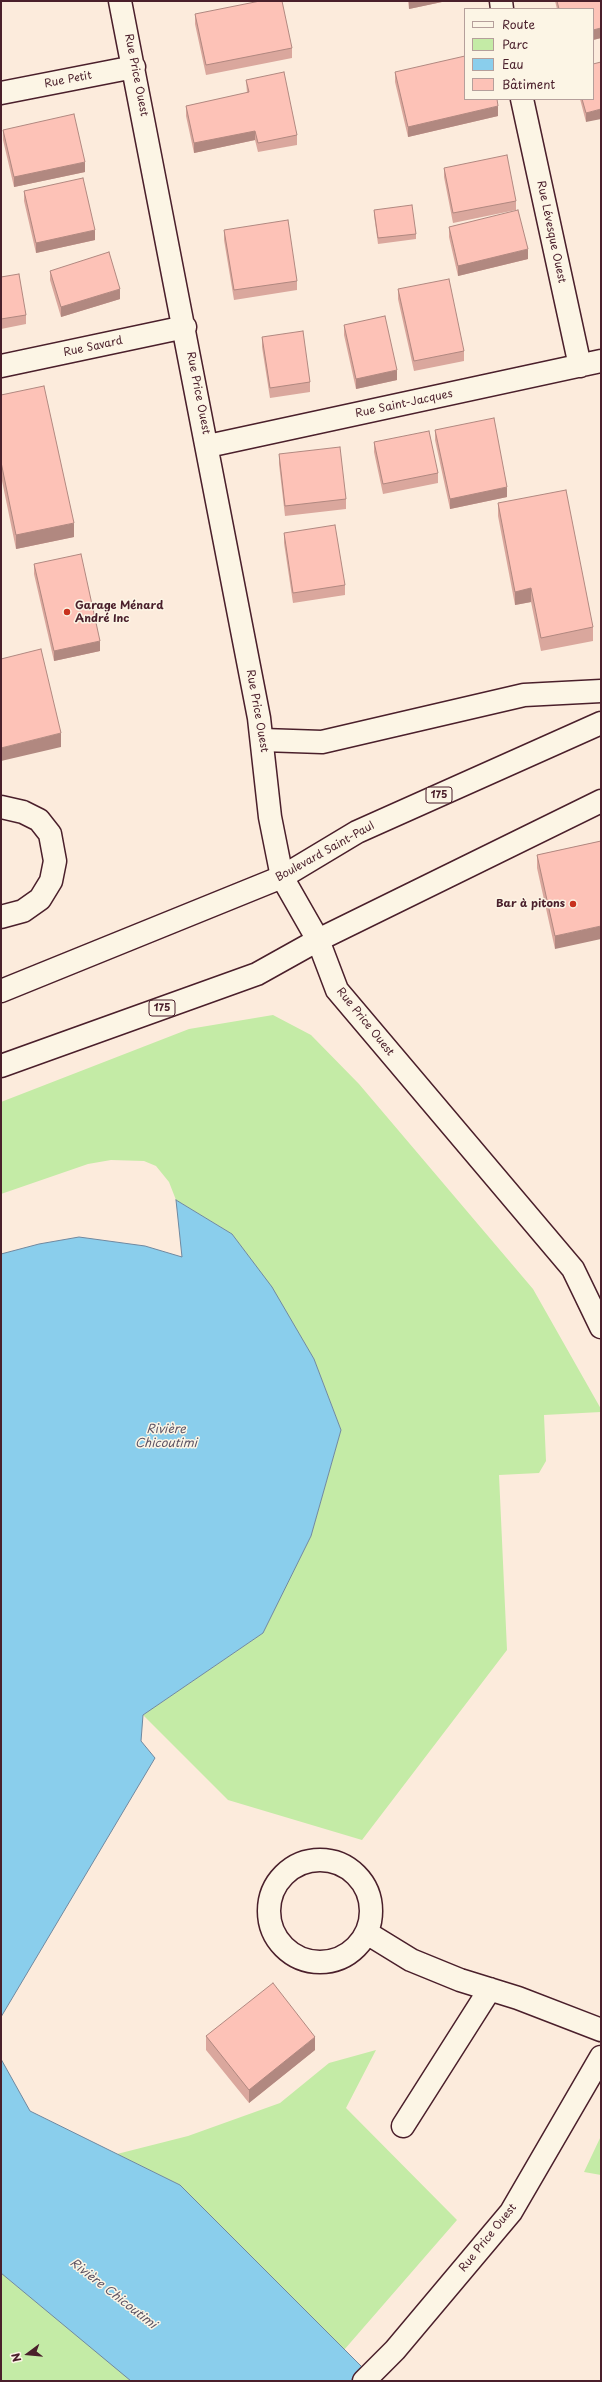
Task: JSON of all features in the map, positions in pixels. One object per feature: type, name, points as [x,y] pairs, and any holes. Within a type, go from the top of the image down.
[{"type":"street","name":"Rue Price Ouest","points":[[120,1],[185,327],[263,740],[270,817],[282,877],[318,940],[337,990],[573,1269],[601,1327]]},
{"type":"street","name":"Rue Petit","points":[[1,93],[134,67]]},
{"type":"street","name":"Rue Lévesque Ouest","points":[[522,100],[580,366]]},
{"type":"street","name":"Rue Savard","points":[[1,366],[185,327]]},
{"type":"street","name":"Rue Saint-Jacques","points":[[208,446],[601,361]]},
{"type":"street","points":[[263,740],[322,742],[524,696],[601,691]]},
{"type":"street","name":"Boulevard Saint-Paul","points":[[1,991],[282,877],[357,832],[601,723]]},
{"type":"street","name":"175","points":[[1,1066],[257,974],[318,940],[601,801]]},
{"type":"street","points":[[1,807],[23,812],[39,820],[50,834],[55,861],[51,881],[40,899],[23,911],[1,917]]},
{"type":"street","points":[[318,1859],[335,1861],[351,1869],[363,1882],[370,1898],[371,1916],[367,1933],[357,1947],[342,1958],[327,1962],[311,1962],[296,1956],[283,1946],[273,1933],[269,1918],[269,1901],[274,1886],[286,1872],[300,1863],[318,1859]]},
{"type":"street","points":[[367,1933],[411,1960],[601,2030]]},
{"type":"street","points":[[403,2126],[490,1989]]},
{"type":"street","name":"Rue Price Ouest","points":[[364,2381],[395,2350],[511,2212],[601,2057]]},
{"type":"green space","points":[[273,1015],[311,1035],[359,1084],[533,1289],[601,1409],[601,1412],[544,1415],[546,1461],[539,1473],[499,1475],[507,1650],[362,1840],[228,1800],[143,1715],[263,1633],[311,1536],[341,1430],[314,1359],[272,1288],[232,1234],[176,1200],[169,1182],[156,1166],[144,1161],[111,1160],[88,1164],[1,1194],[1,1102],[189,1029]]},
{"type":"green space","points":[[376,2050],[346,2108],[457,2220],[344,2350],[180,2185],[117,2154],[188,2136],[280,2103],[329,2063]]},
{"type":"green space","points":[[601,2136],[601,2175],[584,2172]]},
{"type":"green space","points":[[1,2273],[99,2353],[149,2381],[1,2381]]},
{"type":"water","name":"Rivière Chicoutimi","points":[[176,1200],[232,1234],[272,1287],[314,1359],[341,1430],[311,1536],[263,1633],[143,1715],[141,1741],[155,1758],[1,2017],[1,1254],[39,1244],[79,1237],[145,1246],[182,1257]]},
{"type":"water","name":"Rivière Chicoutimi","points":[[1,2059],[30,2111],[180,2185],[376,2381],[131,2381],[1,2273]]},
{"type":"building","points":[[260,1],[282,1],[292,48],[206,65],[195,14]]},
{"type":"building","points":[[557,1],[601,1],[601,28],[594,30],[594,8],[559,8]]},
{"type":"building","points":[[464,56],[464,100],[497,100],[498,106],[408,127],[395,72]]},
{"type":"building","points":[[601,62],[601,109],[586,113],[582,100],[594,100],[594,64]]},
{"type":"building","points":[[284,72],[297,135],[258,143],[255,131],[194,143],[186,106],[249,92],[246,80]]},
{"type":"building","points":[[74,114],[85,162],[14,177],[3,130]]},
{"type":"building","points":[[507,155],[516,201],[453,213],[444,168]]},
{"type":"building","points":[[83,178],[95,230],[36,243],[24,191]]},
{"type":"building","points":[[412,205],[416,234],[378,238],[374,210]]},
{"type":"building","points":[[518,210],[528,249],[458,266],[449,227]]},
{"type":"building","points":[[288,220],[297,281],[234,290],[224,230]]},
{"type":"building","points":[[109,252],[120,289],[61,307],[50,271]]},
{"type":"building","points":[[19,274],[26,315],[1,319],[1,277]]},
{"type":"building","points":[[449,279],[464,351],[414,361],[398,289]]},
{"type":"building","points":[[385,316],[397,370],[356,379],[344,325]]},
{"type":"building","points":[[303,331],[310,382],[270,388],[262,337]]},
{"type":"building","points":[[44,386],[74,523],[16,535],[1,462],[1,395]]},
{"type":"building","points":[[494,418],[507,487],[450,499],[435,430]]},
{"type":"building","points":[[429,431],[438,473],[383,484],[374,442]]},
{"type":"building","points":[[340,447],[346,499],[285,506],[279,454]]},
{"type":"building","points":[[566,490],[593,627],[541,638],[531,588],[515,592],[498,503]]},
{"type":"building","points":[[335,525],[345,585],[293,593],[284,533]]},
{"type":"building","name":"Garage Ménard André Inc","points":[[81,554],[100,641],[54,651],[34,564]]},
{"type":"building","points":[[41,649],[61,733],[1,748],[1,659]]},
{"type":"building","name":"Bar à pitons","points":[[601,841],[601,926],[555,936],[537,855]]},
{"type":"building","points":[[273,1983],[315,2037],[249,2090],[206,2036]]},
{"type":"place","name":"Garage Ménard André Inc","points":[[67,612]]},
{"type":"place","name":"Bar à pitons","points":[[573,904]]}]
